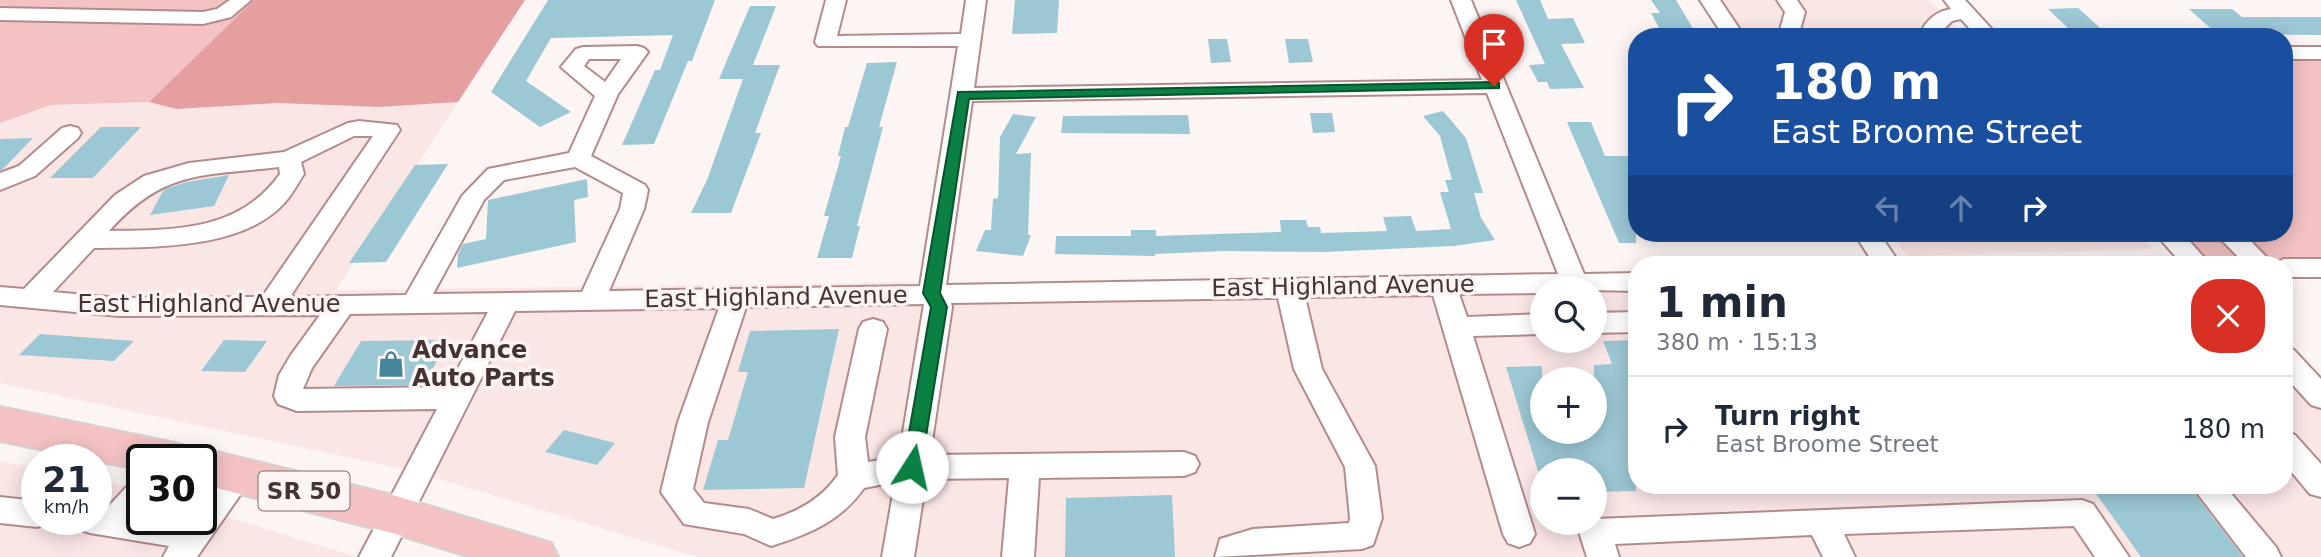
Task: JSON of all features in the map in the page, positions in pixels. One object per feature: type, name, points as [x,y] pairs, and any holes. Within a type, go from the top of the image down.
[{"type":"highway","points":[[0,424],[126,450]]},
{"type":"highway","name":"SR 50","points":[[220,471],[396,515],[534,557]]},
{"type":"street","points":[[0,6],[11,0]]},
{"type":"street","points":[[0,14],[203,18],[219,16],[232,10],[242,0]]},
{"type":"street","points":[[836,0],[825,42],[970,40]]},
{"type":"street","points":[[898,557],[939,307],[932,293],[976,0]]},
{"type":"street","points":[[1461,0],[1572,276]]},
{"type":"street","points":[[1710,0],[1728,28]]},
{"type":"street","points":[[1787,0],[1795,12],[1791,28]]},
{"type":"street","points":[[1933,28],[1960,6],[1981,28]]},
{"type":"street","points":[[2293,53],[2321,53]]},
{"type":"street","points":[[963,95],[1494,86]]},
{"type":"street","points":[[578,159],[607,94]]},
{"type":"street","points":[[30,299],[118,207],[145,185],[170,175],[289,159],[348,130],[390,130],[269,307]]},
{"type":"street","points":[[0,182],[27,171],[69,133]]},
{"type":"street","points":[[87,240],[175,236],[208,231],[245,220],[267,207],[282,190],[292,174],[289,159]]},
{"type":"street","points":[[415,303],[474,196],[496,174],[578,159],[636,190],[632,209],[591,301]]},
{"type":"street","points":[[2176,242],[2190,256]]},
{"type":"street","points":[[2237,242],[2252,256]]},
{"type":"street","points":[[2293,268],[2321,268]]},
{"type":"street","name":"East Highland Avenue","points":[[0,296],[119,307],[269,307],[1530,282]]},
{"type":"street","name":"East Highland Avenue","points":[[1607,282],[1628,282]]},
{"type":"street","points":[[1443,284],[1519,534]]},
{"type":"street","points":[[1231,557],[1231,549],[1253,542],[1289,549],[1365,547],[1366,518],[1360,466],[1308,369],[1289,287]]},
{"type":"street","points":[[735,298],[731,322],[696,412],[683,454],[677,492],[695,515],[749,522],[771,533],[803,523],[840,500],[854,477],[850,437],[873,329]]},
{"type":"street","points":[[375,557],[507,301]]},
{"type":"street","points":[[342,306],[294,375],[287,389],[288,396],[298,400],[457,398]]},
{"type":"street","points":[[1607,322],[1628,321]]},
{"type":"street","points":[[1456,327],[1530,324]]},
{"type":"street","points":[[2293,367],[2321,397]]},
{"type":"street","points":[[2293,453],[2321,485]]},
{"type":"street","points":[[854,477],[912,467],[1184,464]]},
{"type":"street","points":[[1018,557],[1025,466]]},
{"type":"street","points":[[112,524],[186,547],[220,471]]},
{"type":"street","points":[[2213,494],[2265,557]]},
{"type":"street","points":[[0,510],[21,512]]},
{"type":"street","points":[[1603,557],[1595,531],[2082,513],[2113,557]]},
{"type":"street","points":[[1821,522],[1839,557]]},
{"type":"shaded area","points":[[0,0],[254,0],[149,102],[51,105],[0,123]]},
{"type":"shaded area","points":[[254,0],[525,0],[458,102],[379,107],[278,103],[177,109],[149,102]]},
{"type":"shaded area","points":[[1718,0],[1929,0],[1956,28],[1738,28]]},
{"type":"shaded area","points":[[2321,58],[2321,259],[2293,259],[2293,256],[2200,256],[2187,242],[2293,242],[2293,59]]},
{"type":"shaded area","points":[[149,102],[177,109],[278,103],[379,107],[458,102],[336,290],[922,282],[922,285],[286,298],[402,124],[384,124],[264,299],[127,298],[0,286],[0,123],[51,105]]},
{"type":"shaded area","points":[[1897,242],[2145,242],[2152,249],[1907,256]]},
{"type":"shaded area","points":[[1530,290],[1530,353],[1607,353],[1607,290],[1628,290],[1628,494],[2293,494],[2293,380],[2321,410],[2321,557],[911,557],[949,313],[953,311],[951,301]]},
{"type":"shaded area","points":[[923,302],[928,310],[885,557],[697,557],[429,476],[513,310]]},
{"type":"shaded area","points":[[0,305],[111,316],[180,317],[491,310],[407,470],[0,383]]},
{"type":"shaded area","points":[[0,461],[21,465],[21,535],[112,535],[112,483],[126,486],[126,535],[217,535],[217,514],[358,557],[0,557]]},
{"type":"building","points":[[548,0],[715,0],[692,61],[688,61],[654,144],[622,145],[655,70],[660,70],[673,35],[551,38],[526,81],[571,112],[540,127],[491,92]]},
{"type":"building","points":[[1015,0],[1059,0],[1057,33],[1012,34]]},
{"type":"building","points":[[1516,0],[1540,0],[1548,19],[1573,18],[1585,43],[1561,44],[1584,88],[1550,89],[1547,82],[1538,82],[1529,65],[1545,64]]},
{"type":"building","points":[[1651,0],[1676,0],[1693,28],[1659,28],[1651,13],[1660,13]]},
{"type":"building","points":[[750,6],[776,6],[753,65],[780,65],[755,133],[761,133],[731,213],[691,213],[707,180],[743,79],[719,79]]},
{"type":"building","points":[[2078,8],[2100,28],[2068,28],[2048,9]]},
{"type":"building","points":[[2189,9],[2232,9],[2242,17],[2321,17],[2321,35],[2293,35],[2293,28],[2210,28]]},
{"type":"building","points":[[1208,39],[1227,39],[1231,62],[1211,63]]},
{"type":"building","points":[[1285,39],[1308,39],[1313,62],[1289,63]]},
{"type":"building","points":[[897,62],[879,127],[883,127],[857,226],[860,226],[852,258],[817,258],[829,216],[824,216],[841,156],[838,156],[845,127],[848,127],[867,63]]},
{"type":"building","points":[[1443,111],[1466,138],[1483,193],[1474,193],[1481,218],[1495,240],[1454,246],[1324,252],[1224,251],[1155,256],[1055,254],[1056,236],[1131,236],[1131,230],[1156,230],[1156,236],[1281,232],[1280,220],[1306,220],[1308,227],[1320,227],[1321,233],[1387,231],[1383,217],[1411,216],[1416,231],[1451,229],[1440,192],[1449,192],[1445,180],[1452,180],[1440,136],[1423,116]]},
{"type":"building","points":[[1310,113],[1332,113],[1335,132],[1313,133]]},
{"type":"building","points":[[1013,114],[1036,117],[1016,154],[1031,153],[1028,235],[1031,235],[1023,256],[976,251],[985,230],[991,230],[993,199],[998,198],[1000,137]]},
{"type":"building","points":[[1188,115],[1190,134],[1061,133],[1063,116]]},
{"type":"building","points":[[1567,122],[1591,122],[1605,156],[1628,156],[1628,242],[1636,243],[1619,243]]},
{"type":"building","points":[[101,127],[141,127],[93,178],[50,178]]},
{"type":"building","points":[[33,138],[2,170],[0,170],[0,139]]},
{"type":"building","points":[[448,164],[386,262],[349,263],[415,165]]},
{"type":"building","points":[[229,175],[214,206],[150,215],[163,191],[168,188]]},
{"type":"building","points":[[587,179],[588,197],[574,200],[576,242],[457,268],[458,254],[463,244],[486,239],[488,200]]},
{"type":"building","points":[[839,329],[804,488],[703,490],[718,440],[728,440],[748,372],[738,372],[750,331]]},
{"type":"building","points":[[40,334],[134,341],[114,361],[19,355]]},
{"type":"building","points":[[224,340],[267,341],[245,372],[201,371]]},
{"type":"building","name":"Advance Auto Parts","points":[[448,340],[424,385],[334,386],[361,341]]},
{"type":"building","points":[[1628,340],[1628,491],[1607,492],[1607,458],[1534,458],[1506,367],[1542,366],[1530,367],[1530,444],[1607,444],[1607,367],[1594,365],[1612,364],[1607,351],[1607,341]]},
{"type":"building","points":[[564,430],[615,443],[597,465],[545,452]]},
{"type":"building","points":[[2096,494],[2195,494],[2243,557],[2141,557]]},
{"type":"building","points":[[1172,495],[1175,557],[1065,557],[1066,498]]},
{"type":"place","name":"Advance Auto Parts","points":[[391,364]]},
{"type":"route","points":[[912,467],[939,307],[932,293],[963,95],[1494,86]]}]
